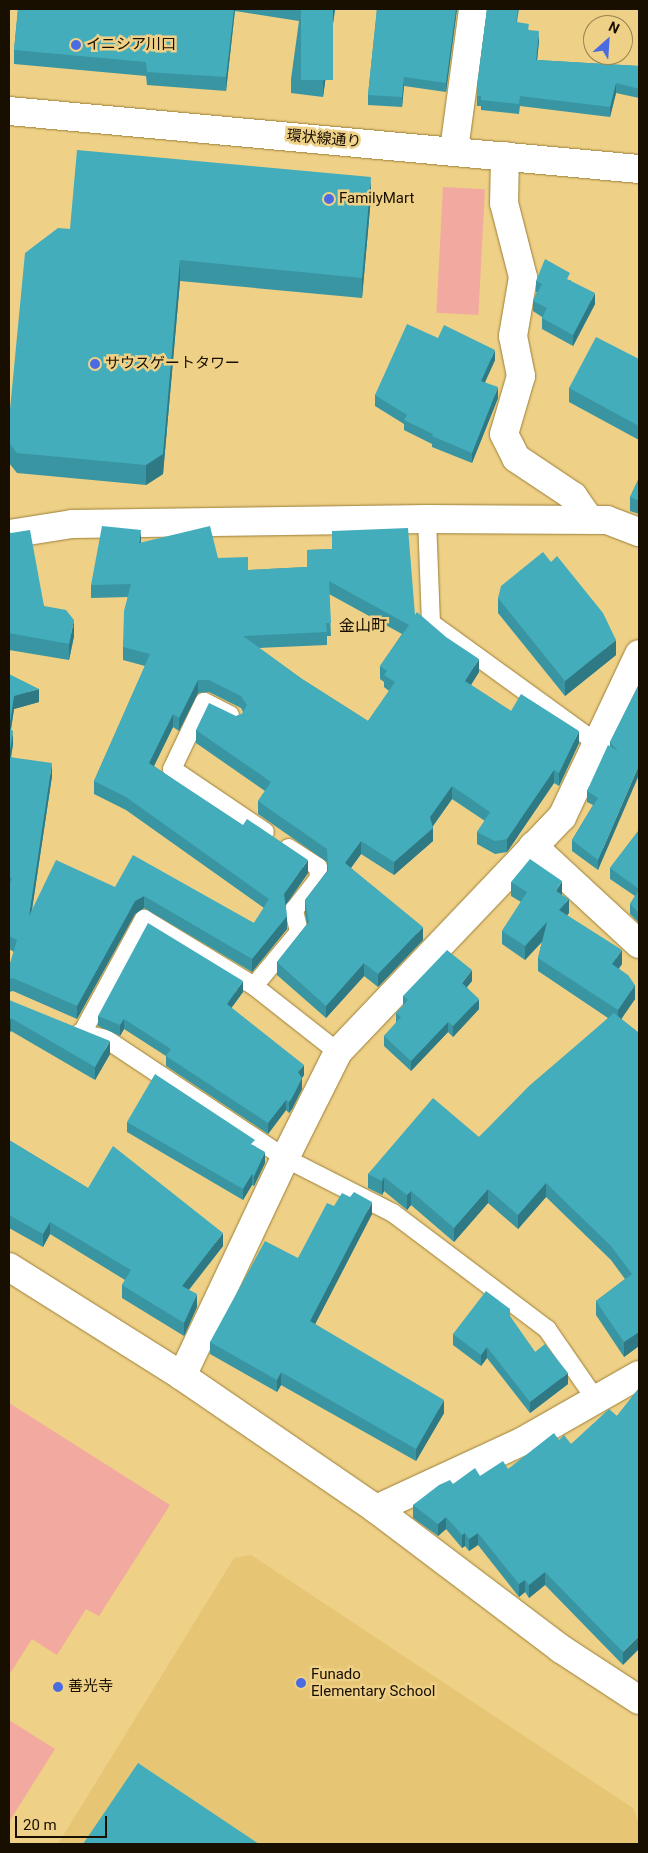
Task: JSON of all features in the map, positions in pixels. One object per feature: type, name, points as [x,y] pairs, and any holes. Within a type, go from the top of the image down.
[{"type":"street","points":[[454,150],[474,9]]},
{"type":"street","name":"環状線通り","points":[[9,111],[454,150],[639,169]]},
{"type":"street","points":[[505,156],[504,203],[523,278],[513,336],[521,376],[504,434],[516,458],[573,496],[590,520]]},
{"type":"street","points":[[9,534],[72,524],[428,519],[607,520],[639,532]]},
{"type":"street","points":[[182,1376],[284,1158],[338,1052],[562,817],[639,654]]},
{"type":"street","points":[[533,846],[639,944]]},
{"type":"street","points":[[9,1267],[182,1376],[376,1510],[561,1649],[639,1700]]},
{"type":"street","points":[[376,1510],[525,1440],[639,1377]]},
{"type":"lane","points":[[428,519],[430,623],[597,743]]},
{"type":"lane","points":[[236,718],[204,702],[172,769],[318,867],[319,878],[294,910],[299,932],[254,986]]},
{"type":"lane","points":[[82,1033],[144,919],[254,986],[338,1052]]},
{"type":"lane","points":[[64,1025],[82,1033],[106,1039],[284,1158],[393,1213],[547,1330],[596,1400]]},
{"type":"shaded area","points":[[443,187],[485,189],[478,315],[436,313]]},
{"type":"shaded area","points":[[9,1403],[170,1505],[99,1616],[86,1609],[57,1655],[32,1639],[9,1675]]},
{"type":"shaded area","name":"Funado Elementary School","points":[[251,1555],[633,1808],[639,1824],[639,1844],[58,1844],[234,1558]]},
{"type":"shaded area","points":[[9,1720],[55,1749],[9,1822]]},
{"type":"building","points":[[18,9],[234,9],[226,77],[147,72],[146,62],[14,50]]},
{"type":"building","points":[[301,9],[333,9],[333,80],[301,80]]},
{"type":"building","points":[[377,9],[456,9],[446,83],[404,77],[402,97],[368,95]]},
{"type":"building","points":[[487,9],[518,9],[516,22],[529,24],[528,30],[539,31],[536,60],[583,63],[583,65],[639,66],[639,89],[616,83],[610,107],[520,96],[519,104],[481,100],[481,96],[477,96]]},
{"type":"building","points":[[77,150],[371,177],[362,278],[180,260],[163,454],[146,465],[17,453],[9,443],[9,420],[25,253],[58,228],[70,229]]},
{"type":"building","points":[[545,259],[570,273],[567,279],[595,293],[573,335],[542,318],[547,308],[533,301],[542,284],[536,281]]},
{"type":"building","points":[[407,324],[438,338],[444,325],[495,350],[481,381],[498,387],[472,453],[432,436],[433,434],[404,420],[407,415],[375,395]]},
{"type":"building","points":[[596,337],[639,359],[639,426],[569,388]]},
{"type":"building","points":[[639,478],[639,501],[630,497]]},
{"type":"building","points":[[102,526],[141,530],[139,543],[210,526],[218,558],[248,557],[248,570],[307,567],[307,550],[332,549],[332,531],[408,528],[415,615],[417,612],[446,637],[479,659],[465,681],[511,711],[521,694],[579,731],[559,773],[554,770],[507,839],[495,841],[477,832],[490,812],[452,786],[430,817],[433,828],[394,862],[361,841],[345,863],[423,927],[378,974],[364,963],[326,1006],[277,962],[309,922],[305,900],[328,871],[327,849],[258,801],[271,782],[196,730],[209,703],[236,716],[242,714],[247,705],[241,696],[209,680],[198,680],[179,718],[173,714],[149,763],[243,825],[247,819],[308,860],[284,894],[287,916],[252,959],[144,896],[135,901],[77,1006],[13,978],[9,979],[9,967],[17,940],[9,936],[9,886],[12,878],[9,877],[9,757],[52,763],[29,916],[56,860],[115,887],[133,855],[254,923],[269,899],[126,797],[94,781],[150,654],[123,647],[124,611],[131,584],[91,585]],"holes":[[[329,581],[409,625],[380,666],[387,671],[384,675],[395,682],[368,721],[302,679],[243,636],[327,632],[326,623],[331,623]]]},
{"type":"building","points":[[30,530],[44,606],[66,610],[74,620],[69,644],[9,633],[9,532]]},
{"type":"building","points":[[543,552],[551,562],[557,556],[603,613],[616,640],[565,681],[498,598],[501,586]]},
{"type":"building","points":[[9,674],[39,689],[14,696],[9,728]]},
{"type":"building","points":[[639,684],[639,765],[598,860],[572,840],[598,798],[587,791],[608,745],[618,751],[610,742]]},
{"type":"building","points":[[9,728],[13,731],[9,757]]},
{"type":"building","points":[[639,830],[639,889],[610,868]]},
{"type":"building","points":[[530,859],[562,881],[556,891],[569,899],[559,910],[622,950],[612,964],[628,975],[635,985],[618,1010],[538,958],[547,922],[525,946],[502,931],[527,892],[511,882]]},
{"type":"building","points":[[639,890],[639,913],[630,904]]},
{"type":"building","points":[[148,923],[243,981],[227,1004],[304,1065],[298,1072],[302,1078],[292,1098],[289,1102],[286,1100],[268,1123],[166,1056],[171,1049],[124,1019],[120,1025],[98,1016]]},
{"type":"building","points":[[447,950],[472,970],[462,983],[479,999],[453,1026],[448,1022],[411,1061],[384,1036],[401,1017],[396,1013],[408,1000],[403,996]]},
{"type":"building","points":[[9,1000],[110,1041],[95,1067],[11,1018],[9,1021]]},
{"type":"building","points":[[614,1013],[639,1033],[639,1332],[624,1342],[596,1301],[632,1274],[611,1246],[546,1183],[518,1215],[488,1189],[454,1228],[411,1191],[407,1195],[384,1177],[382,1181],[368,1174],[433,1098],[479,1137],[529,1086]]},
{"type":"building","points":[[155,1074],[255,1140],[251,1144],[265,1152],[254,1176],[252,1174],[243,1189],[127,1122]]},
{"type":"building","points":[[9,1140],[88,1188],[113,1146],[223,1233],[182,1286],[197,1294],[184,1323],[122,1285],[131,1270],[50,1222],[43,1234],[9,1215]]},
{"type":"building","points":[[354,1192],[372,1202],[310,1321],[444,1400],[416,1449],[281,1372],[277,1380],[210,1342],[265,1241],[298,1258],[327,1203],[334,1206],[342,1193],[350,1197]]},
{"type":"building","points":[[486,1291],[510,1309],[510,1316],[535,1352],[545,1344],[568,1373],[530,1402],[487,1347],[481,1355],[453,1334]]},
{"type":"building","points":[[639,1388],[639,1636],[623,1652],[545,1572],[529,1585],[525,1580],[519,1584],[478,1533],[469,1539],[465,1533],[462,1535],[446,1517],[438,1524],[413,1505],[439,1485],[450,1480],[453,1484],[475,1468],[480,1476],[503,1461],[508,1469],[554,1433],[559,1440],[564,1435],[571,1444],[609,1409],[617,1416]]},
{"type":"building","points":[[138,1763],[259,1844],[83,1844]]},
{"type":"place","name":"イニシア川口","points":[[76,45]]},
{"type":"place","name":"FamilyMart","points":[[329,199]]},
{"type":"place","name":"サウスゲートタワー","points":[[95,364]]},
{"type":"place","name":"Funado Elementary School","points":[[301,1683]]},
{"type":"place","name":"善光寺","points":[[58,1687]]},
{"type":"district","name":"金山町","points":[[363,626]]}]
